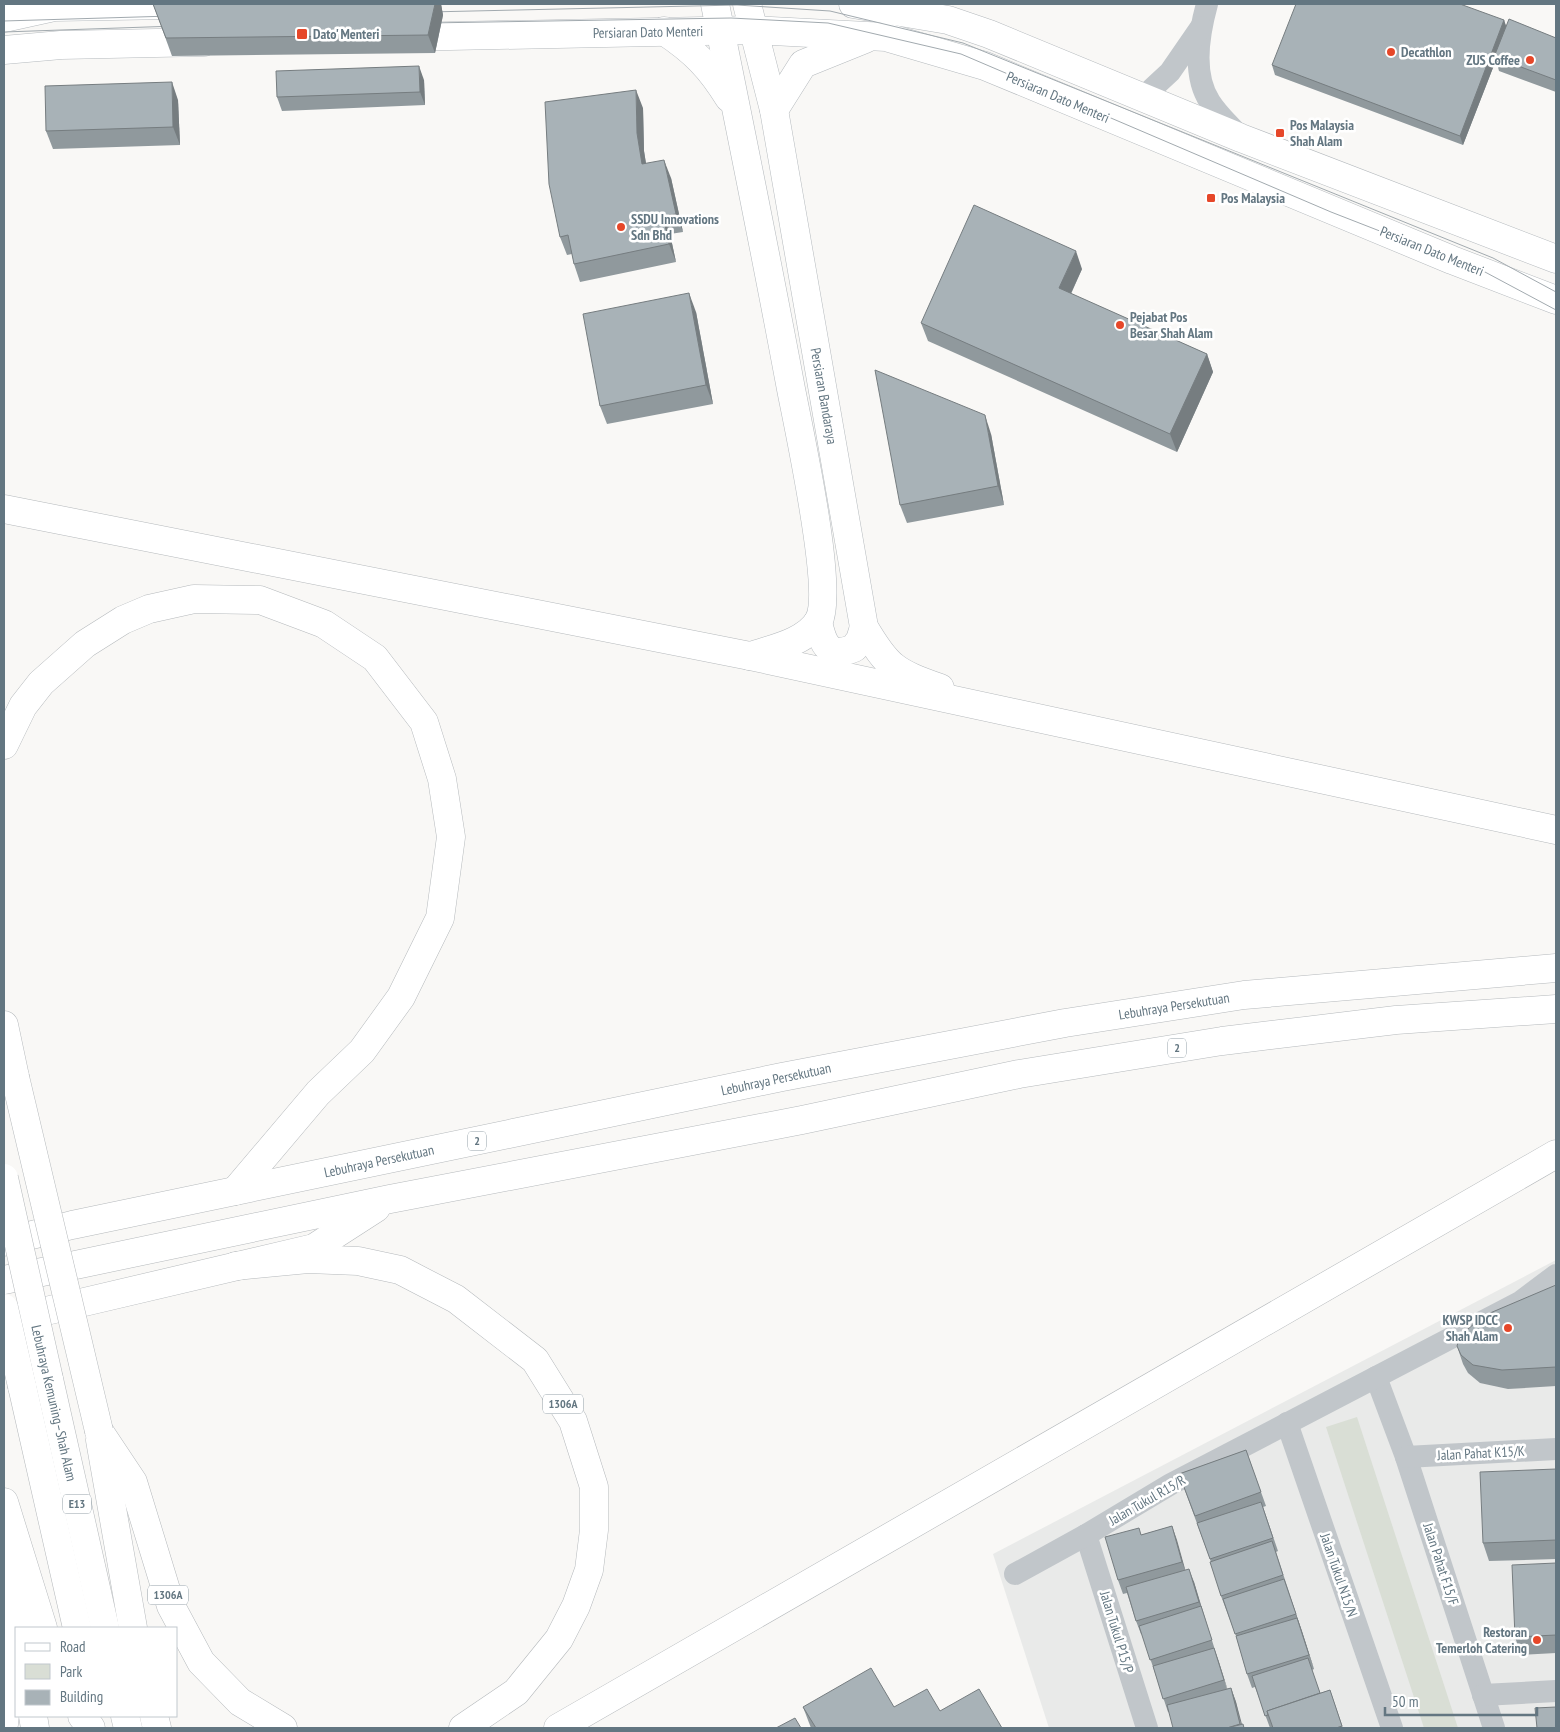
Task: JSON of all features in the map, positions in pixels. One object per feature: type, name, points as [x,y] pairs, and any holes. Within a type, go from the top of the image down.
[{"type":"main road","points":[[4,18],[54,7],[230,4]]},
{"type":"main road","points":[[715,4],[740,117],[812,500],[824,593],[818,622],[796,641],[750,656]]},
{"type":"main road","name":"Persiaran Bandaraya","points":[[747,4],[774,110],[864,627],[881,656],[902,674],[1000,709]]},
{"type":"main road","points":[[853,4],[948,20],[989,34],[1241,138],[1556,260]]},
{"type":"main road","name":"Persiaran Dato Menteri","points":[[375,38],[721,30],[886,37],[985,66],[1434,252],[1556,300]]},
{"type":"main road","points":[[664,31],[689,48],[705,62],[740,117]]},
{"type":"main road","points":[[774,110],[803,64],[872,36]]},
{"type":"main road","points":[[4,50],[61,45],[229,41]]},
{"type":"main road","points":[[1497,236],[1556,243]]},
{"type":"main road","points":[[4,509],[750,656],[1556,830]]},
{"type":"main road","points":[[4,744],[23,706],[41,683],[85,644],[123,620],[149,610],[194,599],[260,600],[324,624],[375,658],[424,722],[442,779],[451,837],[440,918],[402,997],[362,1051],[318,1093],[235,1191]]},
{"type":"main road","points":[[818,622],[824,643],[830,650],[838,652],[854,648],[860,640],[864,627]]},
{"type":"main road","name":"Lebuhraya Persekutuan","points":[[4,1242],[72,1225],[782,1077],[1065,1023],[1244,995],[1556,968]]},
{"type":"main road","name":"2","points":[[4,1280],[390,1198],[802,1120],[1019,1074],[1212,1042],[1396,1020],[1556,1009]]},
{"type":"main road","points":[[4,1025],[99,1431],[133,1627]]},
{"type":"main road","points":[[558,1728],[1556,1154]]},
{"type":"main road","name":"Lebuhraya Kemuning–Shah Alam","points":[[4,1178],[105,1627]]},
{"type":"main road","points":[[4,1321],[314,1248],[390,1198]]},
{"type":"main road","name":"1306A","points":[[236,1266],[308,1259],[358,1261],[400,1270],[456,1299],[535,1360],[573,1421],[594,1487],[594,1530],[586,1579],[576,1606],[559,1639],[516,1692],[463,1728]]},
{"type":"main road","name":"Lebuhraya Kemuning–Shah Alam","points":[[4,1308],[77,1627]]},
{"type":"main road","name":"1306A","points":[[99,1431],[134,1482],[171,1606],[200,1662],[240,1702],[283,1728]]},
{"type":"main road","points":[[4,1724],[15,1628],[5,1505]]},
{"type":"main road","points":[[5,1505],[43,1627]]},
{"type":"main road","points":[[83,1717],[91,1728]]},
{"type":"street","points":[[1207,4],[1201,27],[1199,71],[1209,102],[1241,138]]},
{"type":"street","points":[[1142,98],[1170,72],[1201,27]]},
{"type":"street","name":"Jalan Tukul R15/R","points":[[1015,1574],[1086,1535],[1171,1484],[1520,1302],[1556,1275]]},
{"type":"street","name":"Jalan Pahat F15/F","points":[[1376,1377],[1406,1457],[1494,1728]]},
{"type":"street","name":"Jalan Tukul N15/N","points":[[1287,1423],[1392,1728]]},
{"type":"street","name":"Jalan Pahat K15/K","points":[[1406,1457],[1556,1449]]},
{"type":"street","name":"Jalan Tukul P15/P","points":[[1086,1535],[1147,1728]]},
{"type":"street","points":[[1483,1695],[1556,1691]]},
{"type":"shaded area","points":[[1556,1260],[1556,1728],[1049,1728],[993,1554]]},
{"type":"green space","points":[[1357,1417],[1458,1728],[1424,1728],[1326,1427]]},
{"type":"building","name":"Dato' Menteri","points":[[153,4],[435,4],[428,35],[166,38]]},
{"type":"building","name":"Decathlon","points":[[1296,4],[1460,4],[1504,20],[1460,136],[1272,65]]},
{"type":"building","name":"ZUS Coffee","points":[[1509,19],[1556,38],[1556,80],[1494,57]]},
{"type":"building","points":[[419,66],[420,92],[277,97],[276,71]]},
{"type":"building","points":[[172,82],[173,127],[46,131],[45,86]]},
{"type":"building","points":[[636,90],[637,133],[642,164],[664,160],[676,214],[663,216],[669,244],[574,264],[568,235],[560,237],[549,184],[545,102]]},
{"type":"building","points":[[974,205],[1076,251],[1059,288],[1207,354],[1170,434],[921,323]]},
{"type":"building","points":[[689,293],[706,385],[600,406],[583,314]]},
{"type":"building","points":[[875,370],[985,415],[998,486],[900,505]]},
{"type":"building","points":[[1556,1285],[1556,1367],[1502,1370],[1473,1365],[1461,1355],[1457,1346],[1460,1336],[1483,1316]]},
{"type":"building","points":[[1246,1450],[1261,1492],[1195,1516],[1179,1474]]},
{"type":"building","points":[[1556,1469],[1556,1540],[1483,1543],[1480,1472]]},
{"type":"building","points":[[1261,1502],[1273,1538],[1210,1559],[1197,1523]]},
{"type":"building","points":[[1172,1526],[1182,1562],[1118,1580],[1105,1537],[1139,1528],[1141,1535]]},
{"type":"building","points":[[1272,1541],[1283,1575],[1221,1596],[1210,1562]]},
{"type":"building","points":[[1556,1563],[1556,1635],[1515,1637],[1512,1565]]},
{"type":"building","points":[[1189,1569],[1199,1602],[1136,1621],[1126,1587]]},
{"type":"building","points":[[1284,1579],[1296,1614],[1235,1634],[1223,1599]]},
{"type":"building","points":[[1201,1606],[1212,1640],[1150,1660],[1139,1626]]},
{"type":"building","points":[[1297,1618],[1309,1655],[1247,1674],[1236,1636]]},
{"type":"building","points":[[1214,1648],[1224,1680],[1163,1699],[1153,1666]]},
{"type":"building","points":[[1308,1658],[1320,1693],[1267,1711],[1268,1715],[1265,1716],[1252,1676]]},
{"type":"building","points":[[871,1668],[894,1707],[927,1689],[940,1711],[979,1689],[1002,1728],[816,1728],[803,1707]]},
{"type":"building","points":[[1231,1688],[1240,1724],[1227,1728],[1173,1728],[1167,1705]]},
{"type":"building","points":[[1330,1690],[1342,1726],[1336,1728],[1273,1728],[1267,1711]]},
{"type":"building","points":[[1556,1707],[1556,1728],[1537,1728],[1535,1708]]},
{"type":"building","points":[[795,1718],[801,1728],[776,1728]]},
{"type":"building","points":[[1243,1724],[1244,1728],[1227,1728]]},
{"type":"tram line","points":[[429,12],[737,5],[830,11],[963,43],[1493,258],[1556,292]]},
{"type":"tram line","points":[[4,21],[171,16]]},
{"type":"tram line","points":[[428,23],[731,18],[828,23],[961,54],[1331,212],[1485,272],[1556,310]]},
{"type":"tram line","points":[[4,32],[176,26]]},
{"type":"place","name":"Dato' Menteri","points":[[302,34]]},
{"type":"place","name":"Decathlon","points":[[1391,52]]},
{"type":"place","name":"ZUS Coffee","points":[[1530,60]]},
{"type":"place","name":"Pos Malaysia Shah Alam","points":[[1280,133]]},
{"type":"place","name":"Pos Malaysia","points":[[1211,198]]},
{"type":"place","name":"SSDU Innovations Sdn Bhd","points":[[621,227]]},
{"type":"place","name":"Pejabat Pos Besar Shah Alam","points":[[1120,325]]},
{"type":"place","name":"KWSP IDCC Shah Alam","points":[[1508,1328]]},
{"type":"place","name":"Restoran Temerloh Catering","points":[[1537,1640]]}]
